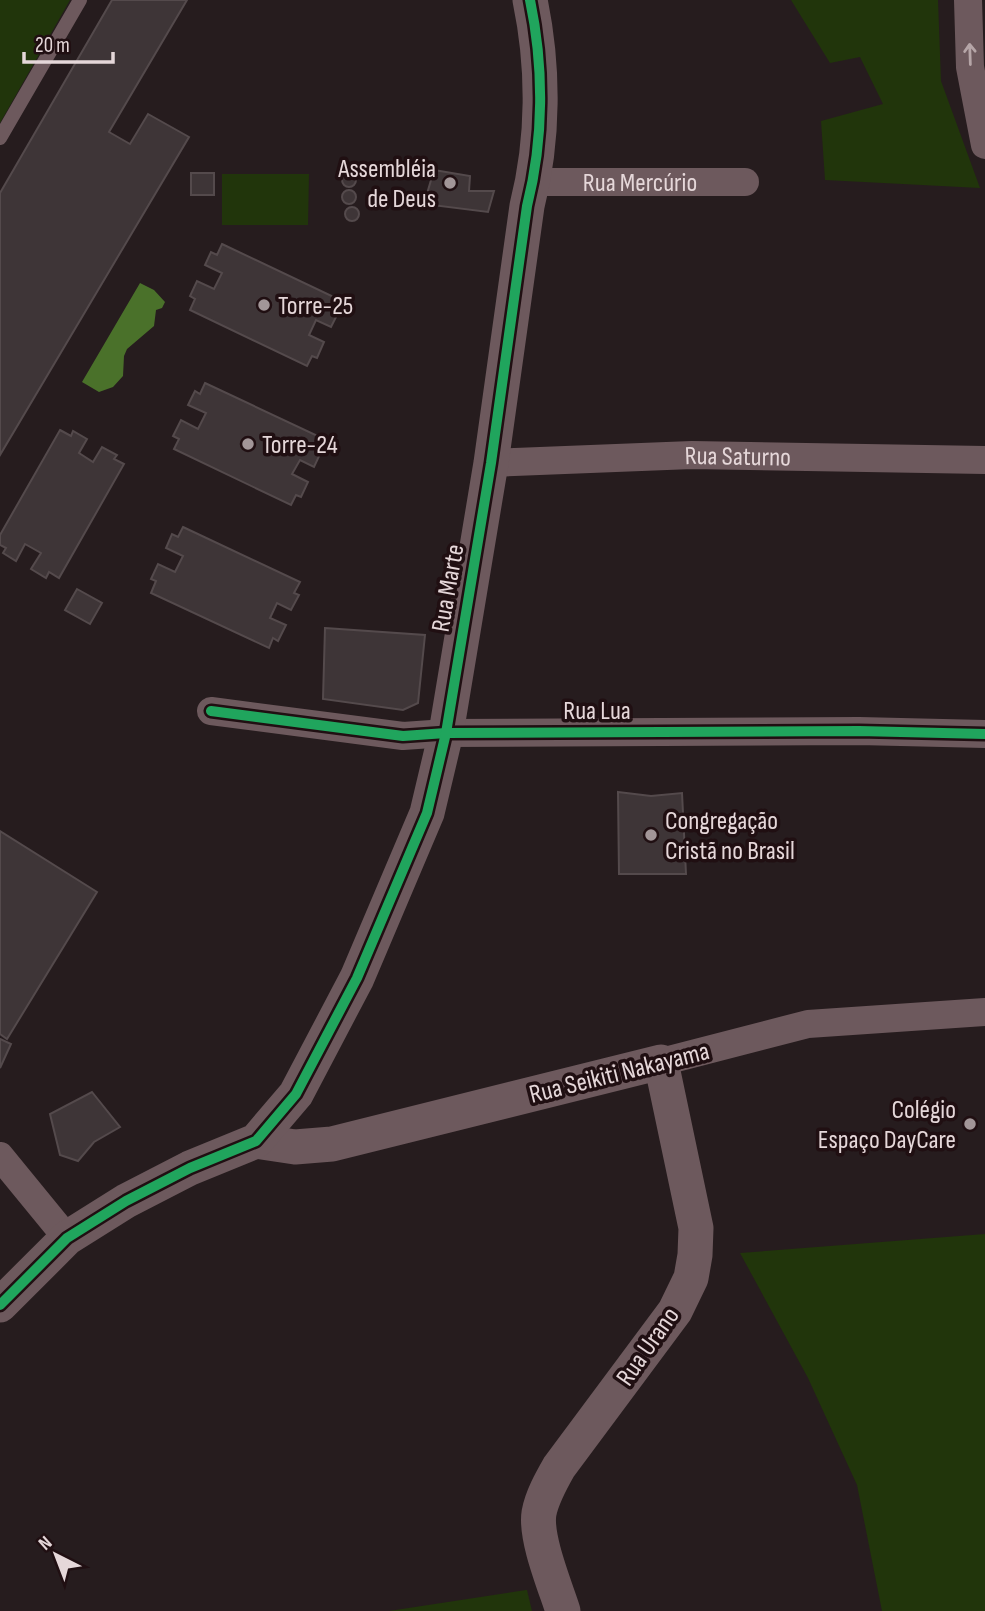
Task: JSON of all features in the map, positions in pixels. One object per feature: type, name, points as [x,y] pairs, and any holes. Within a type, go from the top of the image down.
[{"type":"street","name":"Rua Marte","points":[[256,1141],[296,1094],[356,978],[427,813],[446,733],[491,463],[527,206],[533,181],[541,106],[537,35],[530,0]]},
{"type":"street","points":[[968,0],[970,67],[985,145]]},
{"type":"street","name":"Rua Mercúrio","points":[[533,181],[745,182]]},
{"type":"street","name":"Rua Saturno","points":[[491,463],[692,455],[985,460]]},
{"type":"street","name":"Rua Lua","points":[[211,710],[403,736],[446,733],[859,731],[985,734]]},
{"type":"street","name":"Rua Seikiti Nakayama","points":[[256,1141],[295,1147],[332,1144],[808,1024],[985,1012]]},
{"type":"street","name":"Rua Urano","points":[[563,1611],[543,1546],[539,1515],[549,1484],[675,1311],[691,1278],[696,1228],[661,1062]]},
{"type":"street","points":[[0,1305],[67,1238],[126,1201],[190,1168],[256,1141]]},
{"type":"street","points":[[0,1156],[67,1238]]},
{"type":"lane","points":[[0,138],[80,0]]},
{"type":"shaded area","points":[[0,0],[70,0],[0,123]]},
{"type":"shaded area","points":[[791,0],[938,0],[941,81],[980,188],[825,180],[821,121],[883,104],[860,57],[830,63]]},
{"type":"shaded area","points":[[222,174],[309,174],[308,225],[222,225]]},
{"type":"shaded area","points":[[140,283],[154,290],[165,302],[162,308],[156,310],[154,326],[127,349],[123,376],[113,387],[99,392],[82,382]]},
{"type":"shaded area","points":[[985,1234],[985,1611],[882,1611],[857,1485],[808,1378],[740,1253]]},
{"type":"shaded area","points":[[526,1590],[532,1611],[389,1611]]},
{"type":"building","points":[[112,0],[187,0],[109,132],[130,144],[148,114],[189,137],[0,455],[0,193]]},
{"type":"building","name":"Assembléia de Deus","points":[[434,170],[470,176],[469,191],[494,191],[488,212],[424,204]]},
{"type":"building","points":[[191,173],[214,173],[214,195],[191,195]]},
{"type":"building","points":[[349,173],[354,175],[354,185],[349,187],[344,185],[342,180],[344,175]]},
{"type":"building","points":[[349,190],[354,192],[354,202],[349,204],[344,202],[342,197],[344,192]]},
{"type":"building","points":[[352,207],[357,209],[357,219],[352,221],[347,219],[345,214],[347,209]]},
{"type":"building","name":"Torre-25","points":[[222,244],[338,299],[333,311],[338,313],[331,327],[316,320],[309,335],[324,342],[317,358],[312,356],[307,366],[190,310],[195,299],[190,296],[197,281],[214,289],[222,273],[205,265],[211,252],[217,255]]},
{"type":"building","name":"Torre-24","points":[[205,383],[322,438],[317,450],[321,452],[314,467],[300,460],[292,474],[308,482],[301,497],[296,495],[291,505],[174,449],[179,439],[173,436],[181,420],[198,429],[206,413],[188,405],[195,391],[200,394]]},
{"type":"building","points":[[60,430],[71,436],[73,431],[87,439],[79,453],[93,462],[102,447],[117,455],[114,459],[124,464],[59,578],[49,572],[46,578],[31,569],[41,553],[25,544],[16,561],[3,553],[6,548],[0,545],[0,535]]},
{"type":"building","points":[[183,527],[300,582],[294,593],[299,595],[291,610],[277,603],[270,618],[286,625],[278,641],[273,638],[269,648],[151,593],[156,581],[151,579],[158,564],[175,572],[183,556],[166,548],[172,534],[178,537]]},
{"type":"building","points":[[77,589],[102,603],[90,624],[65,610]]},
{"type":"building","points":[[325,628],[425,635],[418,703],[403,710],[323,699]]},
{"type":"building","name":"Congregação Cristã no Brasil","points":[[618,792],[651,796],[682,793],[686,874],[619,874]]},
{"type":"building","points":[[0,831],[97,892],[7,1039],[0,1034]]},
{"type":"building","points":[[0,1039],[11,1044],[0,1068]]},
{"type":"building","points":[[92,1092],[120,1127],[94,1142],[78,1161],[60,1155],[50,1114]]},
{"type":"cycle path","points":[[0,1305],[67,1238],[126,1201],[190,1168],[256,1141],[296,1094],[357,978],[427,813],[446,733],[491,463],[527,206],[537,155],[540,77],[530,0]]},
{"type":"cycle path","points":[[211,711],[403,736],[446,733],[859,731],[985,734]]},
{"type":"place","name":"Assembléia de Deus","points":[[450,183]]},
{"type":"place","name":"Torre-25","points":[[264,305]]},
{"type":"place","name":"Torre-24","points":[[248,444]]},
{"type":"place","name":"Congregação Cristã no Brasil","points":[[651,835]]},
{"type":"place","name":"Colégio Espaço DayCare","points":[[970,1124]]}]
